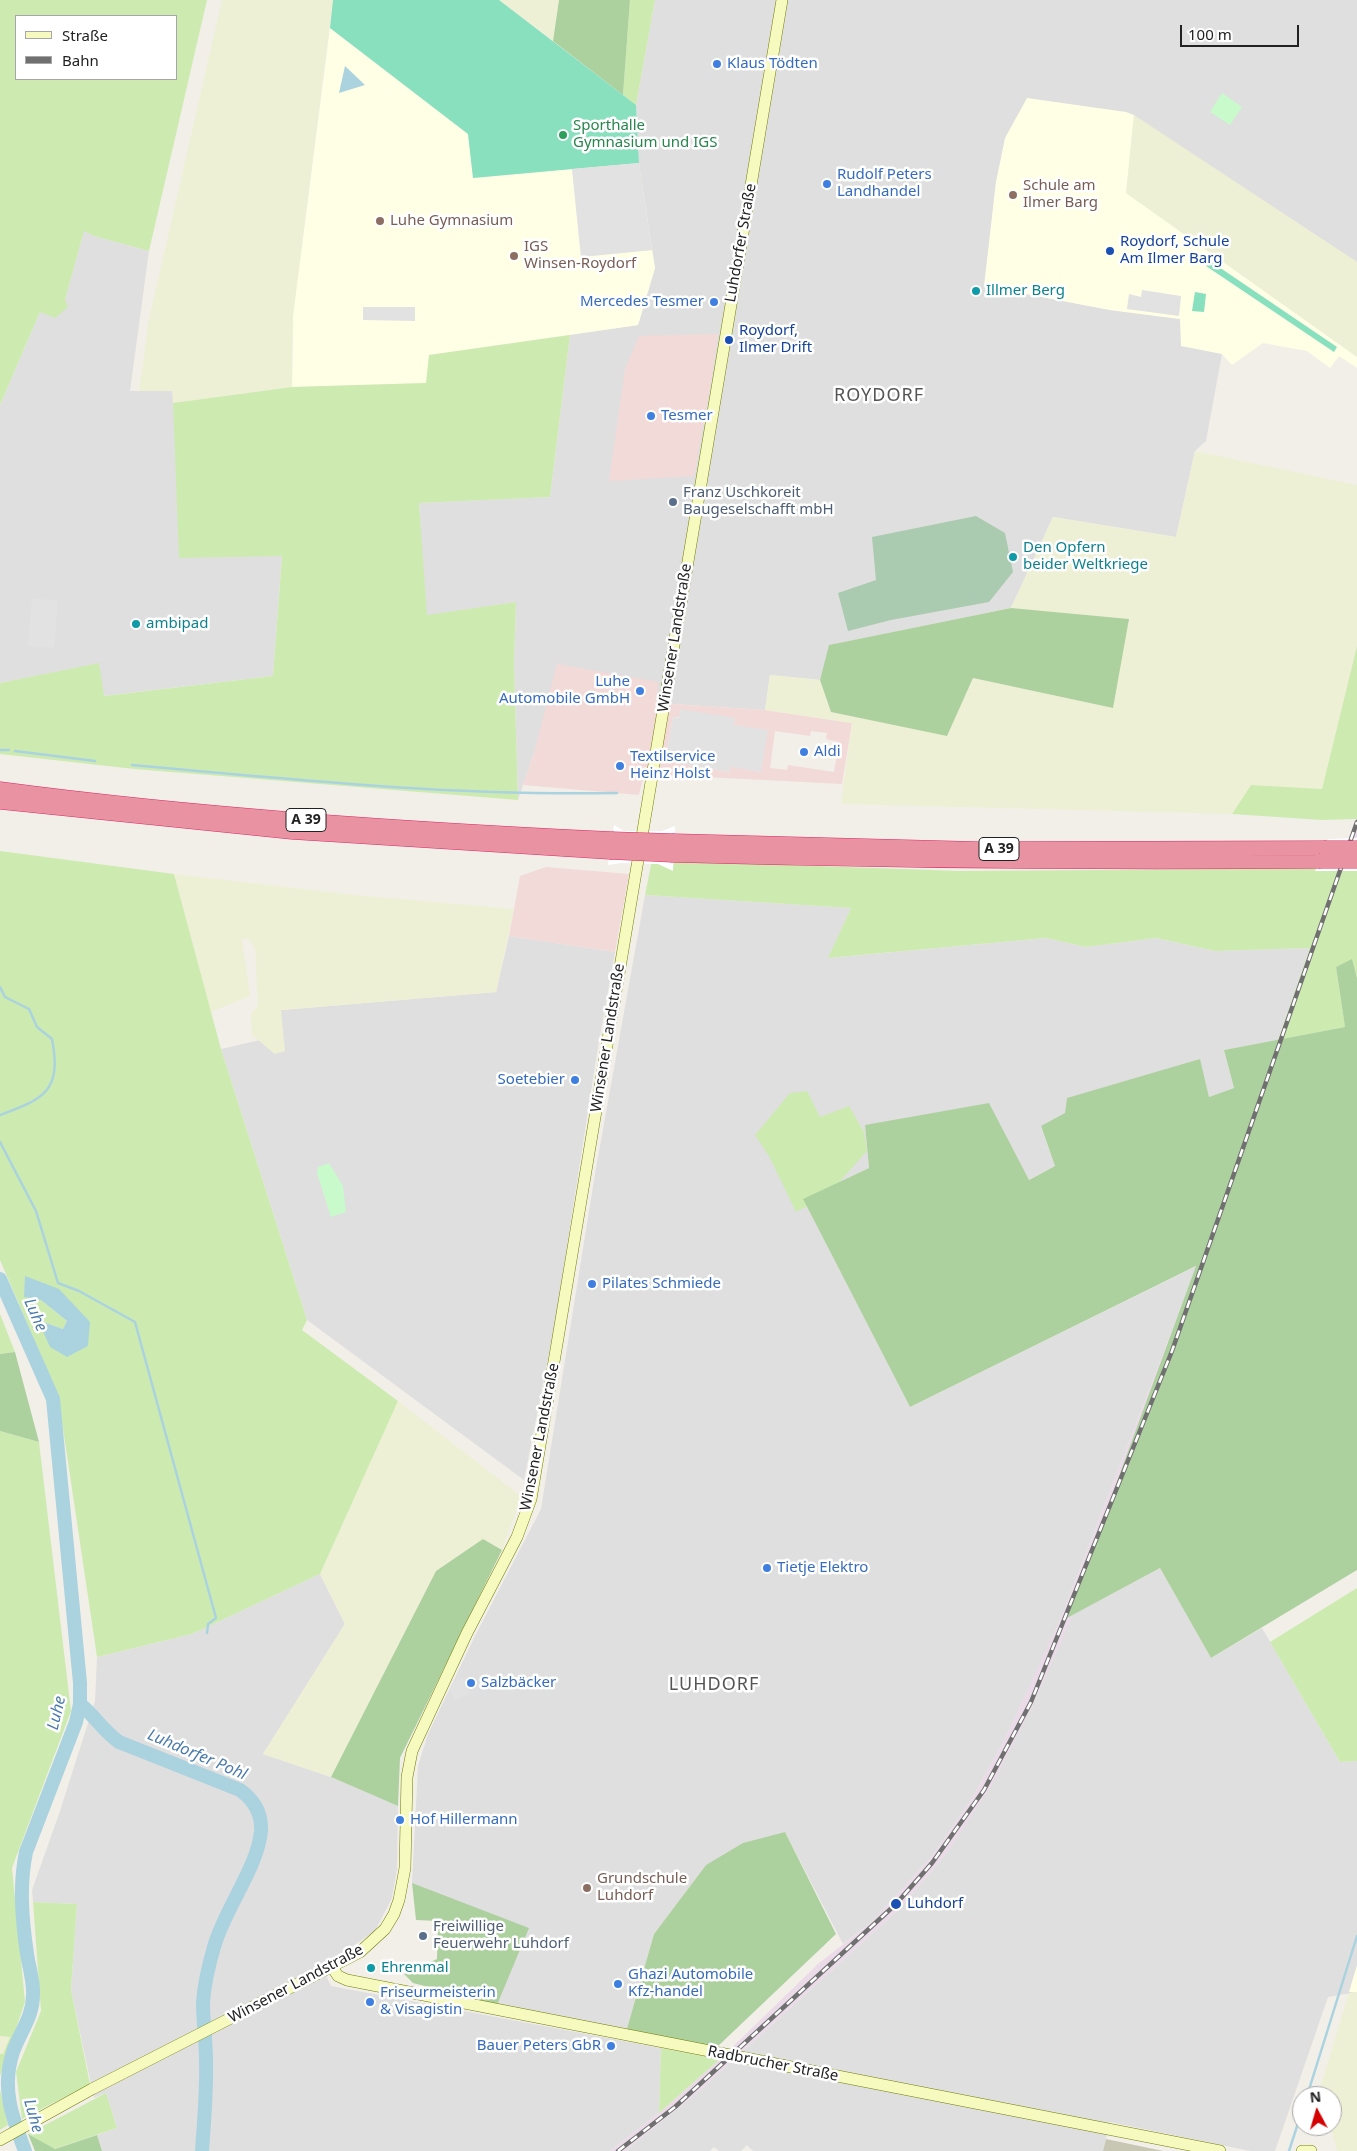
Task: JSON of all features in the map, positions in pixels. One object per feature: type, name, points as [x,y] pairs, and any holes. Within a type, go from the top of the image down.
[{"type":"highway","name":"A 39","points":[[0,789],[119,803],[299,820],[611,846]]},
{"type":"highway","name":"A 39","points":[[0,802],[292,832],[960,862],[1120,863],[1322,855],[1357,848]]},
{"type":"highway","name":"A 39","points":[[1322,855],[1357,861]]},
{"type":"main road","name":"Luhdorfer Straße","points":[[700,486],[782,0]]},
{"type":"main road","name":"Winsener Landstraße","points":[[1,2139],[36,2118],[360,1952],[385,1929],[394,1914],[403,1882],[407,1777],[412,1751],[467,1633],[517,1537],[530,1499],[700,486]]},
{"type":"main road","name":"Radbrucher Straße","points":[[332,1967],[338,1976],[347,1980],[1220,2151]]},
{"type":"main road","points":[[1302,2151],[1311,2151]]},
{"type":"shaded area","points":[[222,0],[333,0],[293,316],[292,387],[173,403],[172,391],[139,391],[149,319]]},
{"type":"shaded area","points":[[499,0],[559,0],[553,41]]},
{"type":"shaded area","points":[[655,0],[1357,0],[1357,262],[1126,112],[996,182],[985,286],[1110,310],[1181,319],[1181,345],[1222,354],[1206,441],[1195,451],[1176,537],[1053,517],[1011,608],[830,645],[820,680],[770,675],[765,710],[656,703],[657,682],[534,753],[518,800],[514,663],[516,602],[426,616],[419,503],[550,497],[570,335],[638,325],[655,268],[639,163],[636,105]]},
{"type":"shaded area","points":[[330,28],[468,134],[473,178],[572,169],[581,257],[652,250],[655,268],[638,325],[429,355],[427,383],[292,387],[293,316]]},
{"type":"shaded area","points":[[1027,98],[1126,112],[1134,115],[1126,193],[1357,357],[1357,368],[1339,356],[1330,368],[1307,351],[1263,343],[1232,365],[1222,354],[1181,346],[1180,319],[1110,310],[984,286],[996,182],[1005,138]]},
{"type":"shaded area","points":[[1134,115],[1357,262],[1357,357],[1126,193]]},
{"type":"shaded area","points":[[639,163],[652,250],[581,257],[572,169]]},
{"type":"shaded area","points":[[84,230],[94,236],[149,251],[130,391],[172,391],[282,555],[273,676],[103,696],[99,664],[0,683],[0,405],[40,312],[65,300]]},
{"type":"shaded area","points":[[1142,290],[1181,296],[1179,316],[1127,309],[1129,294],[1141,297]]},
{"type":"shaded area","points":[[363,307],[415,307],[415,321],[363,320]]},
{"type":"shaded area","name":"Tesmer","points":[[718,334],[694,476],[609,481],[625,369],[639,336]]},
{"type":"shaded area","points":[[1195,451],[1357,485],[1357,646],[1322,789],[1251,785],[1232,814],[841,804],[852,723],[765,710],[770,675],[820,680],[831,712],[947,735],[973,678],[1113,708],[1128,619],[1011,608],[1053,517],[1176,537]]},
{"type":"shaded area","points":[[976,516],[1005,533],[1013,572],[989,602],[891,620],[848,631],[838,593],[876,580],[872,537]]},
{"type":"shaded area","points":[[32,598],[58,601],[54,648],[28,646]]},
{"type":"shaded area","points":[[557,664],[658,682],[657,703],[765,710],[852,723],[842,784],[644,774],[639,795],[523,785],[534,753]],"holes":[[[673,717],[735,719],[734,724],[761,772],[730,766],[729,772],[671,762],[672,752],[667,751]],[[775,731],[810,736],[811,731],[827,733],[826,739],[839,742],[834,772],[788,765],[787,770],[770,768]]]},
{"type":"shaded area","points":[[680,709],[735,718],[734,725],[768,730],[761,772],[730,767],[729,772],[671,762],[672,752],[667,751],[673,717],[679,718]]},
{"type":"shaded area","points":[[1357,817],[1357,839],[1108,1523],[1070,1621],[1032,1707],[992,1785],[946,1854],[899,1909],[699,2091],[625,2151],[610,2151],[659,2113],[720,2059],[819,1963],[872,1922],[930,1859],[970,1802],[1005,1739],[1061,1618],[1197,1266],[1311,948],[1335,873]]},
{"type":"shaded area","points":[[546,867],[629,874],[615,952],[509,936],[520,876]]},
{"type":"shaded area","points":[[174,874],[355,895],[514,909],[496,992],[281,1010],[285,1051],[275,1054],[252,1035],[251,1013],[258,1006],[255,948],[247,938],[242,939],[250,996],[211,1012]]},
{"type":"shaded area","points":[[645,895],[851,908],[829,958],[1046,938],[1086,947],[1156,938],[1215,951],[1311,948],[1278,1040],[1224,1050],[1234,1088],[1209,1097],[1199,1059],[1066,1113],[1041,1127],[1055,1166],[1028,1180],[865,1125],[869,1168],[803,1199],[910,1407],[1197,1266],[1061,1618],[1034,1678],[1005,1739],[970,1802],[930,1859],[872,1922],[843,1944],[785,1832],[706,1865],[654,1934],[626,2032],[497,2005],[412,1883],[418,1766],[428,1734],[475,1636],[541,1509],[595,1174]]},
{"type":"shaded area","points":[[509,936],[615,952],[597,1053],[555,1323],[524,1480],[307,1320],[221,1049],[260,1040],[275,1054],[281,1010],[496,992]]},
{"type":"shaded area","points":[[398,1401],[522,1497],[502,1550],[483,1539],[436,1571],[331,1777],[263,1754],[345,1624],[320,1574]]},
{"type":"shaded area","points":[[1160,1568],[1211,1658],[1262,1628],[1340,1762],[1357,1761],[1357,1992],[1328,1997],[1297,2086],[1292,2086],[1292,2102],[1275,2151],[1250,2151],[1110,2122],[1103,2151],[753,2151],[747,2145],[741,2151],[719,2151],[714,2147],[710,2151],[625,2151],[699,2091],[899,1909],[946,1854],[1032,1707],[1072,1615]]},
{"type":"shaded area","points":[[320,1574],[345,1624],[263,1754],[331,1777],[398,1806],[397,1869],[392,1898],[375,1931],[322,1967],[331,1986],[661,2048],[659,2113],[610,2151],[102,2151],[97,2135],[117,2128],[106,2093],[94,2098],[71,1990],[77,1904],[33,1902],[32,1890],[59,1814],[95,1701],[97,1657],[192,1634]]},
{"type":"shaded area","points":[[463,1677],[470,1693],[455,1700],[450,1690],[454,1682]]},
{"type":"shaded area","points":[[1357,1965],[1357,1992],[1349,1992]]},
{"type":"shaded area","points":[[1357,1992],[1357,2151],[1337,2151],[1333,2136],[1342,2136],[1342,2086],[1321,2086],[1349,1993]]},
{"type":"shaded area","points":[[0,2036],[10,2037],[3,2054],[0,2054]]},
{"type":"shaded area","points":[[1106,2139],[1163,2151],[1103,2151]]},
{"type":"green space","points":[[0,0],[207,0],[149,251],[94,236],[84,231],[65,300],[68,307],[55,318],[40,312],[0,405]]},
{"type":"green space","points":[[333,0],[499,0],[636,105],[639,163],[473,178],[468,134],[330,28]]},
{"type":"green space","points":[[559,0],[630,0],[623,95],[553,41]]},
{"type":"green space","points":[[630,0],[655,0],[636,105],[623,95]]},
{"type":"green space","points":[[1222,93],[1242,107],[1230,125],[1210,112]]},
{"type":"green space","points":[[1210,261],[1337,347],[1334,352],[1206,266]]},
{"type":"green space","points":[[1195,292],[1206,294],[1204,312],[1192,311]]},
{"type":"green space","points":[[570,335],[550,497],[419,503],[427,615],[516,602],[514,663],[518,800],[134,769],[0,754],[0,683],[99,663],[104,696],[273,676],[282,556],[179,558],[173,403],[292,387],[426,383],[429,355]]},
{"type":"green space","points":[[1011,608],[1129,619],[1113,708],[973,678],[947,736],[831,712],[820,680],[829,645]]},
{"type":"green space","points":[[1357,646],[1357,819],[1322,820],[1232,814],[1251,785],[1322,789]]},
{"type":"green space","points":[[0,851],[174,874],[221,1049],[307,1320],[302,1330],[398,1401],[320,1574],[192,1634],[97,1657],[58,1395],[0,1260]],"holes":[[[41,1300],[90,1322],[50,1347],[46,1323],[63,1329],[67,1321]]]},
{"type":"green space","points":[[652,860],[959,871],[1357,868],[1357,978],[1352,960],[1336,967],[1345,1027],[1278,1040],[1310,948],[1215,951],[1156,938],[1086,947],[1046,938],[828,958],[851,908],[645,895]]},
{"type":"green space","points":[[1352,959],[1357,978],[1357,1570],[1211,1658],[1160,1568],[1067,1618],[1196,1266],[910,1407],[803,1199],[869,1168],[865,1125],[989,1103],[1029,1180],[1055,1166],[1041,1126],[1065,1113],[1067,1098],[1200,1059],[1209,1097],[1234,1088],[1224,1050],[1345,1027],[1336,967]]},
{"type":"green space","points":[[807,1091],[820,1117],[849,1106],[864,1132],[867,1151],[827,1196],[796,1212],[769,1156],[755,1135],[790,1093]]},
{"type":"green space","points":[[329,1163],[343,1186],[346,1212],[331,1217],[317,1173],[318,1167]]},
{"type":"green space","points":[[0,1314],[15,1352],[0,1354]]},
{"type":"green space","points":[[15,1352],[39,1442],[0,1431],[0,1354]]},
{"type":"green space","points":[[0,1431],[39,1442],[71,1711],[12,1868],[25,2002],[0,2076],[0,2054],[3,2054],[10,2037],[0,2036]]},
{"type":"green space","points":[[483,1539],[502,1550],[400,1758],[398,1806],[331,1777],[436,1571]]},
{"type":"green space","points":[[1357,1588],[1357,1761],[1340,1762],[1270,1642]]},
{"type":"green space","points":[[785,1832],[836,1934],[716,2048],[626,2032],[654,1934],[706,1865],[743,1843]]},
{"type":"green space","points":[[412,1883],[529,1928],[497,2005],[413,1983],[404,1974],[437,1959],[438,1921],[416,1920]]},
{"type":"green space","points":[[33,1902],[77,1904],[71,1990],[90,2084],[22,2119],[16,2072],[41,2011]]},
{"type":"green space","points":[[661,2048],[720,2059],[659,2113]]},
{"type":"green space","points":[[0,2090],[8,2125],[0,2130]]},
{"type":"green space","points":[[106,2093],[117,2128],[54,2149],[28,2134]]},
{"type":"green space","points":[[28,2134],[55,2149],[97,2135],[102,2151],[35,2151]]},
{"type":"water","points":[[345,66],[365,85],[339,93]]},
{"type":"water","points":[[25,1276],[59,1289],[90,1322],[88,1346],[67,1357],[50,1347],[41,1327],[46,1323],[63,1329],[67,1321],[41,1300],[24,1297]]},
{"type":"pier","points":[[614,825],[624,831],[662,831],[675,826],[673,871],[658,864],[621,863],[608,865]]},
{"type":"pier","points":[[1357,838],[1357,871],[1315,871],[1328,839]]},
{"type":"waterway","points":[[0,750],[9,750]]},
{"type":"waterway","points":[[15,751],[95,761]]},
{"type":"waterway","points":[[132,765],[374,786],[495,792],[617,793]]},
{"type":"waterway","points":[[0,987],[5,997],[29,1009],[37,1027],[52,1039],[54,1057],[52,1082],[46,1090],[28,1104],[0,1115]]},
{"type":"waterway","points":[[0,1142],[36,1211],[58,1283],[79,1291],[135,1322],[216,1618],[208,1624],[207,1633]]},
{"type":"waterway","name":"Luhe","points":[[0,1279],[53,1399],[80,1683],[80,1704],[76,1722],[26,1852],[24,1865],[23,1915],[33,1990],[29,2017],[13,2052],[8,2078],[8,2090],[12,2114],[25,2151]]},
{"type":"waterway","name":"Luhdorfer Pohl","points":[[80,1704],[119,1742],[240,1790],[253,1803],[260,1818],[259,1845],[219,1933],[206,1982],[203,2003],[206,2083],[202,2151]]},
{"type":"waterway","points":[[1310,2086],[1357,1936]]},
{"type":"waterway","points":[[1289,2151],[1294,2136]]},
{"type":"railway","points":[[618,2151],[675,2107],[896,1904],[932,1863],[984,1790],[1031,1702],[1172,1351],[1357,822]]},
{"type":"place","name":"Klaus Tödten","points":[[717,64]]},
{"type":"place","name":"Sporthalle Gymnasium und IGS","points":[[563,135]]},
{"type":"place","name":"Rudolf Peters Landhandel","points":[[827,184]]},
{"type":"place","name":"Schule am Ilmer Barg","points":[[1013,195]]},
{"type":"place","name":"Luhe Gymnasium","points":[[380,221]]},
{"type":"place","name":"Roydorf, Schule Am Ilmer Barg","points":[[1110,251]]},
{"type":"place","name":"IGS Winsen-Roydorf","points":[[514,256]]},
{"type":"place","name":"Illmer Berg","points":[[976,291]]},
{"type":"place","name":"Mercedes Tesmer","points":[[714,302]]},
{"type":"place","name":"Roydorf, Ilmer Drift","points":[[729,340]]},
{"type":"place","name":"Tesmer","points":[[651,416]]},
{"type":"place","name":"Franz Uschkoreit Baugeselschafft mbH","points":[[673,502]]},
{"type":"place","name":"Den Opfern beider Weltkriege","points":[[1013,557]]},
{"type":"place","name":"ambipad","points":[[136,624]]},
{"type":"place","name":"Luhe Automobile GmbH","points":[[640,691]]},
{"type":"place","name":"Aldi","points":[[804,752]]},
{"type":"place","name":"Textilservice Heinz Holst","points":[[620,766]]},
{"type":"place","name":"Soetebier","points":[[575,1080]]},
{"type":"place","name":"Pilates Schmiede","points":[[592,1284]]},
{"type":"place","name":"Tietje Elektro","points":[[767,1568]]},
{"type":"place","name":"Salzbäcker","points":[[471,1683]]},
{"type":"place","name":"Hof Hillermann","points":[[400,1820]]},
{"type":"place","name":"Grundschule Luhdorf","points":[[587,1888]]},
{"type":"place","name":"Luhdorf","points":[[896,1904]]},
{"type":"place","name":"Freiwillige Feuerwehr Luhdorf","points":[[423,1936]]},
{"type":"place","name":"Ehrenmal","points":[[371,1968]]},
{"type":"place","name":"Ghazi Automobile Kfz-handel","points":[[618,1984]]},
{"type":"place","name":"Friseurmeisterin & Visagistin","points":[[370,2002]]},
{"type":"place","name":"Bauer Peters GbR","points":[[611,2046]]},
{"type":"district","name":"ROYDORF","points":[[879,396]]},
{"type":"district","name":"LUHDORF","points":[[714,1685]]}]
